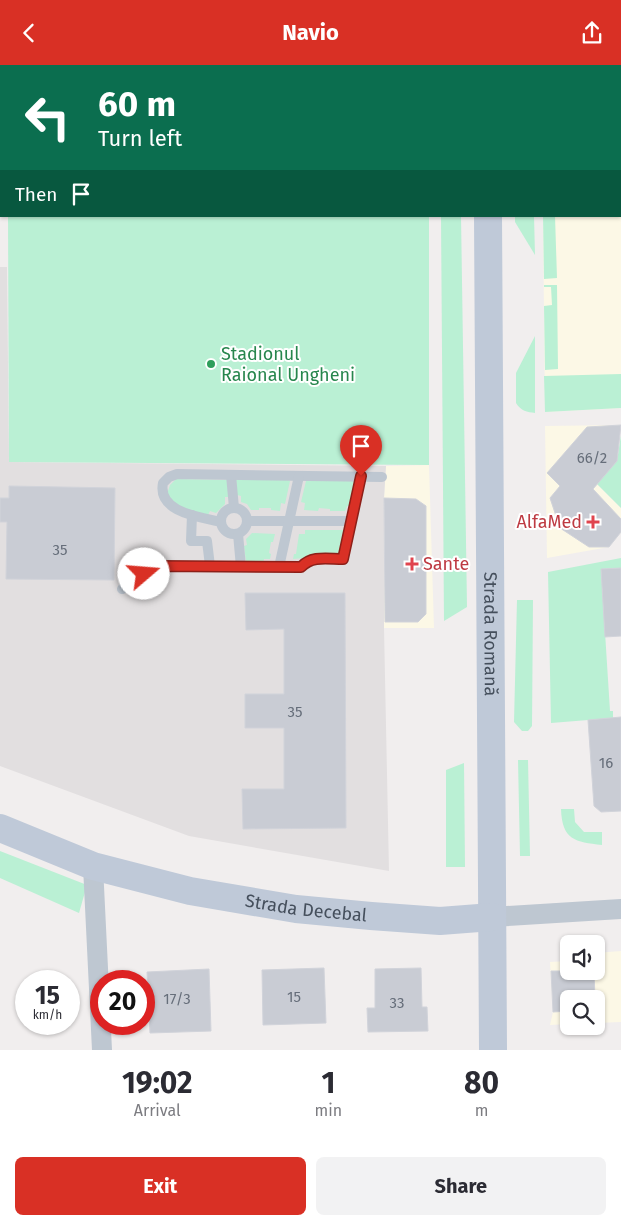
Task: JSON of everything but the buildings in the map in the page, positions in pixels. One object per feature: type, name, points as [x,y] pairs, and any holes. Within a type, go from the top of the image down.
[{"type":"main road","name":"Strada Romană","points":[[488,217],[493,1050]]},
{"type":"main road","name":"Strada Decebal","points":[[0,828],[93,866],[190,891],[296,909],[440,921],[492,917]]},
{"type":"street","points":[[93,866],[102,1050]]},
{"type":"street","name":"Strada Decebal","points":[[492,917],[621,909]]},
{"type":"lane","points":[[222,522],[176,509],[163,497],[163,483],[169,477],[177,474],[382,477]]},
{"type":"lane","points":[[231,475],[234,509]]},
{"type":"lane","points":[[279,567],[299,476]]},
{"type":"lane","points":[[122,589],[156,566],[301,567],[307,561],[313,559],[343,559],[361,476]]},
{"type":"lane","points":[[238,534],[227,532],[223,528],[222,522],[225,513],[234,509],[243,512],[247,521]]},
{"type":"lane","points":[[192,515],[191,541],[207,541],[210,566]]},
{"type":"lane","points":[[247,521],[351,521]]},
{"type":"lane","points":[[238,534],[242,531],[247,521]]},
{"type":"lane","points":[[238,534],[241,567]]},
{"type":"shaded area","points":[[543,217],[621,217],[621,408],[545,412]]},
{"type":"shaded area","points":[[0,267],[7,267],[9,462],[386,466],[384,498],[384,628],[389,871],[189,836],[0,766]]},
{"type":"shaded area","points":[[621,425],[617,461],[597,484],[621,508],[621,532],[609,547],[547,558],[545,426]]},
{"type":"shaded area","points":[[429,465],[434,628],[384,628],[384,498],[386,466]]},
{"type":"shaded area","points":[[621,951],[621,1022],[605,1023],[605,990],[560,990],[560,1024],[550,1025],[553,1012],[550,962],[560,961],[560,980],[605,980],[605,952]]},
{"type":"green space","name":"Stadionul Raional Ungheni","points":[[8,217],[429,217],[429,465],[9,462]]},
{"type":"green space","points":[[441,217],[461,217],[467,607],[444,621]]},
{"type":"green space","points":[[515,217],[534,217],[535,255],[515,222]]},
{"type":"green space","points":[[543,217],[555,217],[557,278],[544,279]]},
{"type":"green space","points":[[544,285],[557,285],[558,369],[545,370],[544,306],[552,305],[551,287],[544,287]]},
{"type":"green space","points":[[535,336],[535,413],[524,411],[516,403],[516,373]]},
{"type":"green space","points":[[621,374],[621,408],[545,412],[544,376]]},
{"type":"green space","points":[[621,435],[621,508],[597,484],[617,461]]},
{"type":"green space","points":[[176,479],[228,480],[229,497],[225,497],[225,504],[216,513],[210,511],[208,515],[185,509],[176,504],[167,494],[170,485]]},
{"type":"green space","points":[[236,480],[290,481],[285,504],[281,503],[280,511],[271,510],[271,508],[251,510],[247,504],[241,502],[241,496],[237,495]]},
{"type":"green space","points":[[354,480],[356,482],[351,506],[347,506],[345,511],[330,511],[330,509],[319,508],[318,511],[304,510],[305,503],[301,502],[306,481]]},
{"type":"green space","points":[[305,530],[344,530],[346,532],[341,553],[338,555],[309,555],[304,558],[293,559],[294,554],[296,554],[299,534],[305,534]]},
{"type":"green space","points":[[252,533],[275,534],[273,542],[271,542],[270,559],[264,559],[263,563],[248,563],[246,561],[244,546],[247,545],[246,539]]},
{"type":"green space","points":[[621,558],[621,568],[601,569],[610,711],[613,711],[613,718],[551,723],[548,572]]},
{"type":"green space","points":[[517,600],[533,600],[532,726],[528,731],[522,731],[514,722]]},
{"type":"green space","points":[[518,760],[528,760],[530,856],[520,856]]},
{"type":"green space","points":[[464,763],[465,867],[446,867],[446,770]]},
{"type":"green space","points":[[561,809],[574,809],[575,822],[584,832],[602,832],[602,845],[577,840],[567,833]]},
{"type":"green space","points":[[0,851],[87,885],[79,913],[0,878]]},
{"type":"place","name":"Stadionul Raional Ungheni","points":[[211,364]]},
{"type":"place","name":"AlfaMed","points":[[593,522]]},
{"type":"place","name":"Sante","points":[[412,564]]},
{"type":"route","points":[[144,574],[156,566],[301,567],[307,561],[313,559],[343,559],[361,476]]}]
